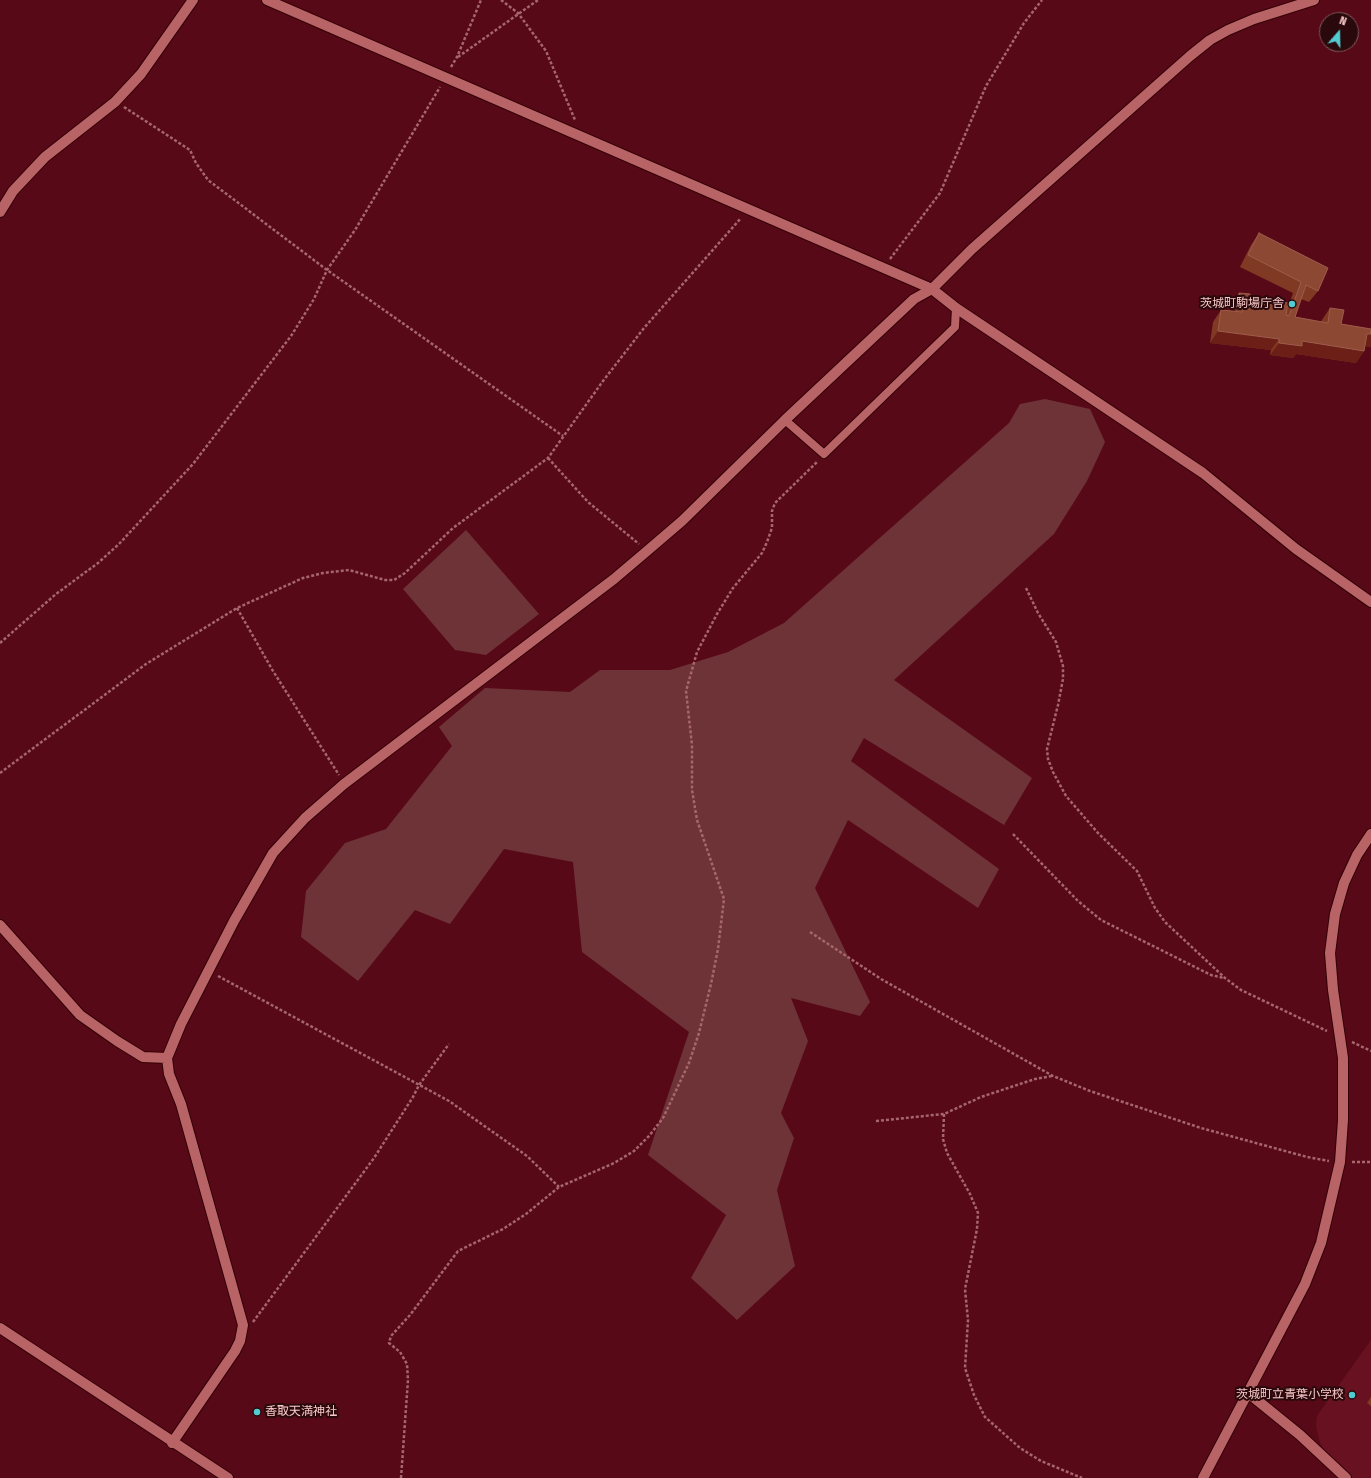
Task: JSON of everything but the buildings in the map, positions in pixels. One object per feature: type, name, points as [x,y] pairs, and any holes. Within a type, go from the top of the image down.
[{"type":"street","points":[[0,212],[13,192],[45,157],[115,102],[141,74],[193,0]]},
{"type":"street","points":[[267,0],[932,289],[956,308],[1203,473],[1296,549],[1371,602]]},
{"type":"street","points":[[172,1443],[235,1351],[240,1342],[244,1325],[181,1104],[169,1074],[167,1058],[171,1043],[234,921],[273,853],[305,818],[344,784],[614,579],[682,520],[785,420],[914,300],[932,289],[972,249],[1210,40],[1254,19],[1307,1]]},
{"type":"street","points":[[1203,1478],[1304,1284],[1321,1243],[1340,1162],[1344,1084],[1330,953],[1335,914],[1344,883],[1357,855],[1371,834]]},
{"type":"street","points":[[0,924],[80,1015],[117,1042],[143,1057],[167,1058]]},
{"type":"street","points":[[0,1328],[172,1443],[228,1478]]},
{"type":"street","points":[[1247,1392],[1300,1435],[1346,1478]]},
{"type":"lane","points":[[785,420],[824,454],[955,327],[956,308]]},
{"type":"path","points":[[0,643],[56,594],[98,563],[119,544],[193,464],[291,336],[314,299],[327,270],[355,230],[446,77],[457,57],[481,0]]},
{"type":"path","points":[[501,0],[518,13],[546,51],[580,135]]},
{"type":"path","points":[[457,57],[538,0]]},
{"type":"path","points":[[888,271],[891,257],[940,192],[986,86],[1024,23],[1042,0]]},
{"type":"path","points":[[115,102],[190,150],[196,163],[208,180],[327,270],[563,436]]},
{"type":"path","points":[[0,773],[146,664],[238,608],[303,578],[337,570],[349,570],[385,580],[394,580],[404,574],[453,528],[548,458],[644,328],[733,229],[747,209]]},
{"type":"path","points":[[401,1478],[408,1380],[407,1364],[400,1352],[389,1343],[391,1336],[410,1315],[458,1251],[503,1229],[526,1214],[559,1187],[614,1163],[634,1151],[649,1136],[663,1118],[689,1063],[699,1034],[711,984],[718,949],[724,899],[697,820],[692,790],[692,746],[686,691],[697,652],[717,614],[733,588],[762,553],[768,542],[772,528],[772,511],[775,503],[824,454]]},
{"type":"path","points":[[548,458],[588,502],[647,550]]},
{"type":"path","points":[[1026,588],[1038,613],[1056,642],[1063,666],[1058,705],[1047,749],[1048,760],[1059,786],[1098,833],[1137,871],[1155,908],[1165,922],[1225,978],[1241,990],[1371,1051]]},
{"type":"path","points":[[238,608],[273,670],[344,784]]},
{"type":"path","points":[[1013,834],[1078,901],[1101,920],[1204,971],[1225,978]]},
{"type":"path","points":[[810,932],[881,979],[1054,1076],[1090,1091],[1201,1128],[1307,1158],[1340,1162],[1371,1162]]},
{"type":"path","points":[[209,971],[449,1101],[527,1156],[559,1187]]},
{"type":"path","points":[[244,1325],[253,1322],[374,1158],[413,1097],[418,1085],[450,1044]]},
{"type":"path","points":[[876,1121],[944,1114],[981,1097],[1035,1079],[1054,1076]]},
{"type":"path","points":[[944,1114],[943,1139],[947,1153],[970,1194],[978,1213],[977,1229],[965,1289],[968,1320],[965,1368],[974,1395],[985,1417],[1020,1448],[1041,1461],[1082,1478]]},
{"type":"shaded area","points":[[1045,399],[1090,409],[1105,442],[1087,481],[1054,534],[894,680],[1032,778],[1004,825],[864,738],[851,761],[999,869],[978,908],[848,820],[815,888],[870,1002],[860,1016],[791,998],[808,1041],[781,1113],[794,1138],[777,1190],[795,1266],[737,1320],[691,1278],[726,1215],[648,1155],[689,1032],[582,952],[573,862],[504,849],[450,924],[415,910],[358,981],[301,937],[306,891],[345,843],[386,829],[452,746],[439,727],[485,688],[570,692],[600,670],[670,670],[728,652],[784,623],[1009,423],[1020,404]]},
{"type":"shaded area","points":[[466,530],[539,614],[486,655],[455,650],[403,589]]},
{"type":"shaded area","name":"茨城町立青葉小学校","points":[[1371,1340],[1371,1478],[1352,1478],[1325,1452],[1320,1443],[1316,1426],[1317,1416]]},
{"type":"place","name":"茨城町駒場庁舎","points":[[1292,304]]},
{"type":"place","name":"茨城町立青葉小学校","points":[[1352,1395]]},
{"type":"place","name":"香取天満神社","points":[[257,1412]]}]
